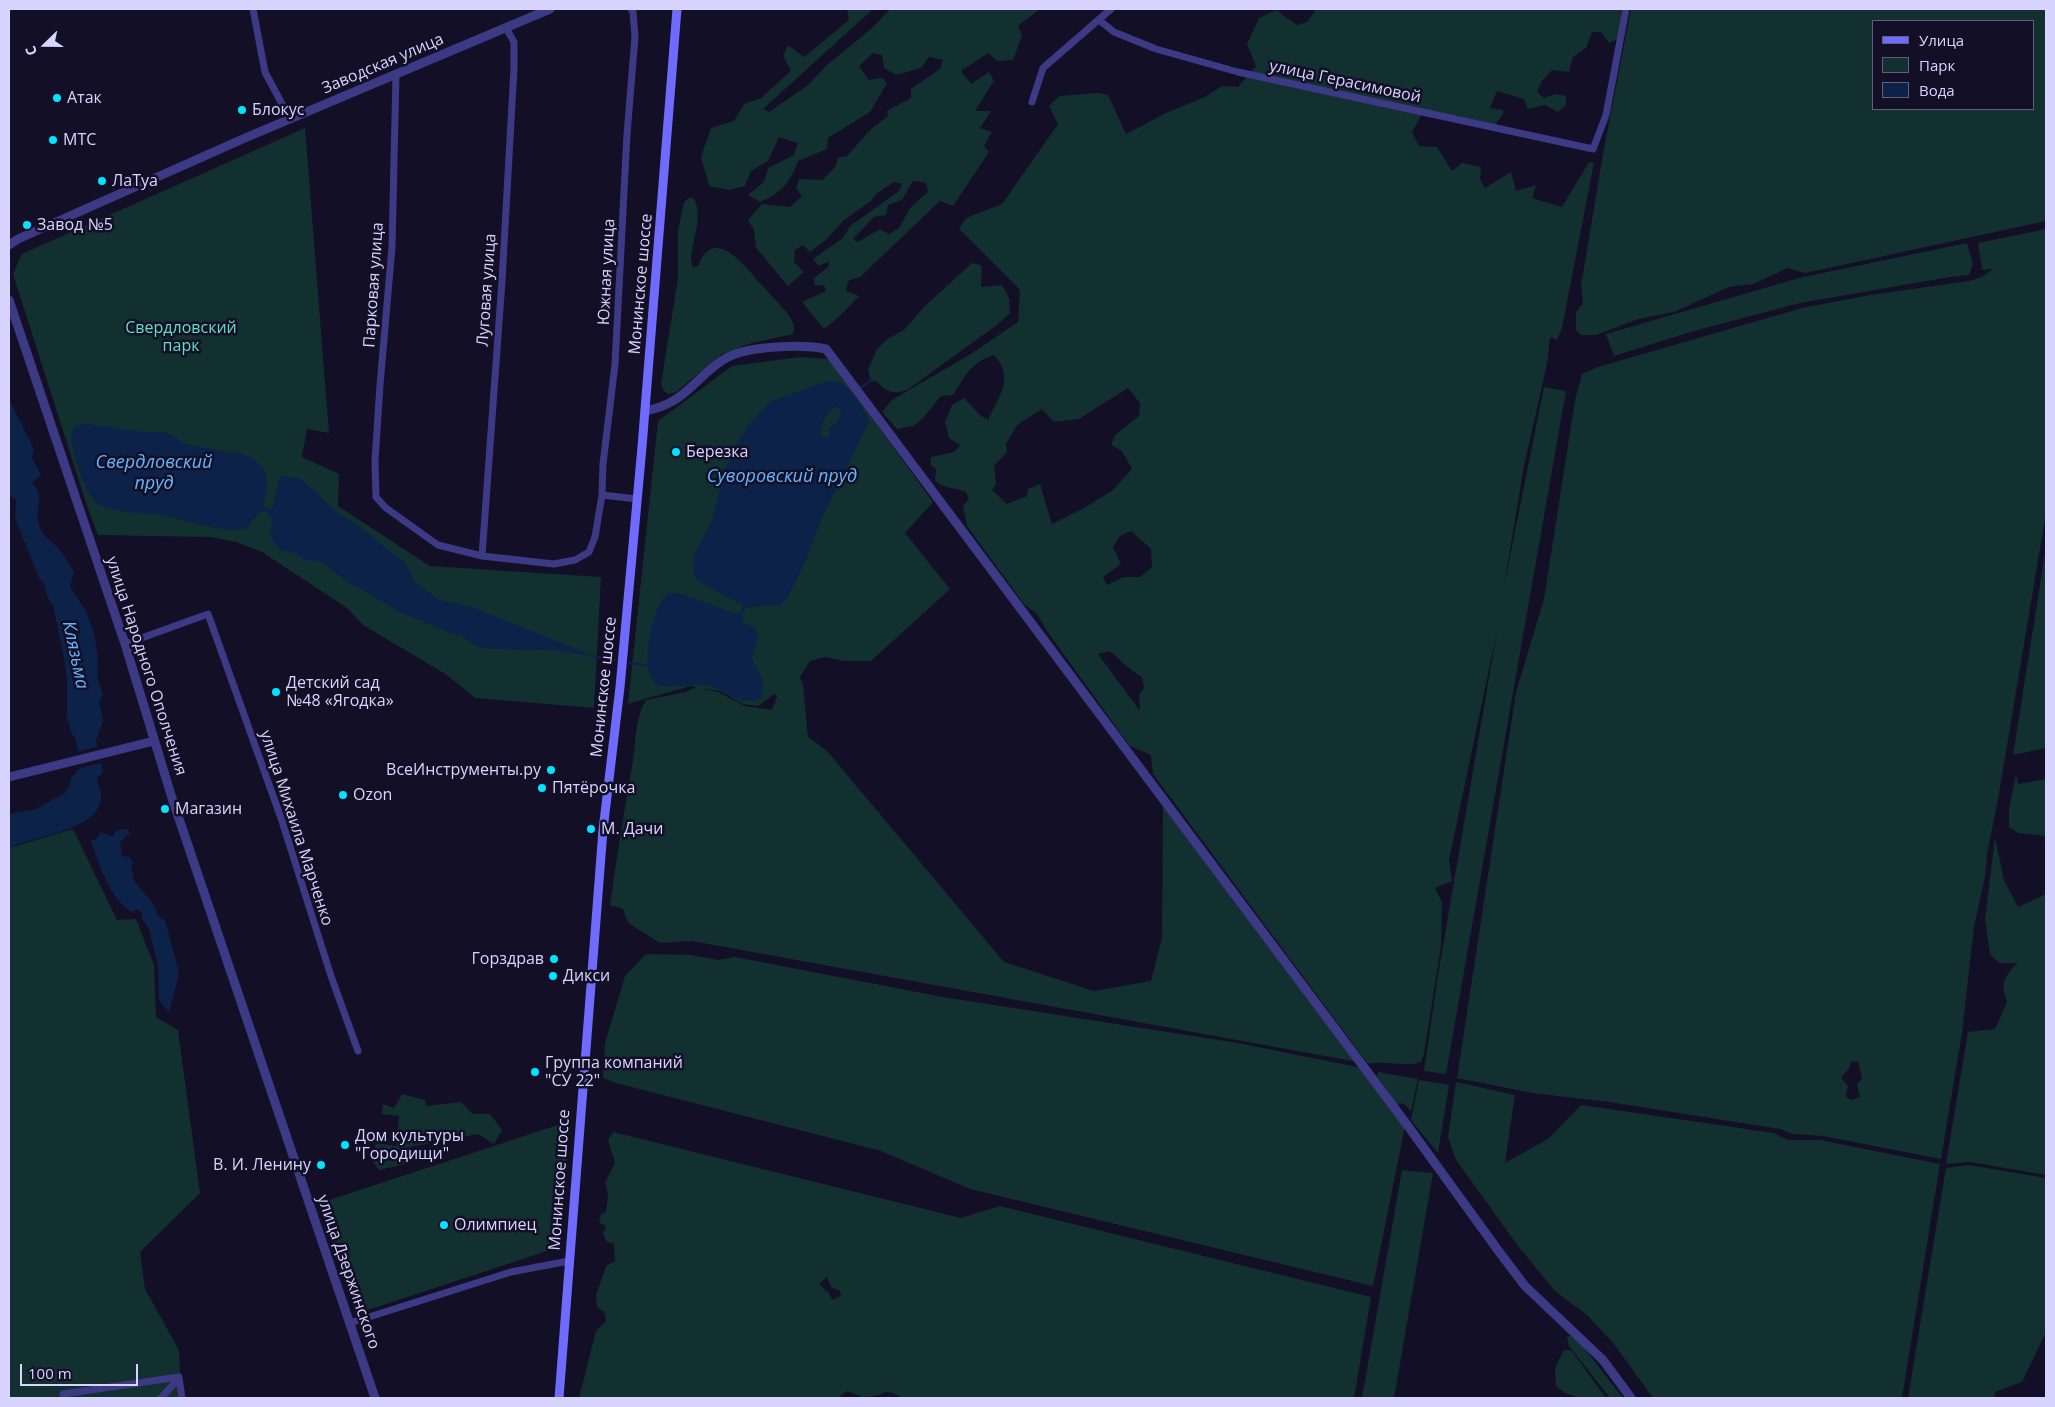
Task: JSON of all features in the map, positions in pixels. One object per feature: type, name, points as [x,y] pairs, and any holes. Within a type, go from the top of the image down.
[{"type":"main road","name":"Монинское шоссе","points":[[559,1398],[603,830],[620,687],[645,411],[677,9]]},
{"type":"street","points":[[253,9],[265,72],[290,120]]},
{"type":"street","name":"Заводская улица","points":[[9,245],[18,239],[129,190],[550,9]]},
{"type":"street","name":"Южная улица","points":[[482,556],[554,564],[575,560],[589,552],[595,538],[602,495],[603,464],[615,364],[627,134],[635,37],[633,12],[631,9]]},
{"type":"street","points":[[1032,102],[1043,68],[1111,9]]},
{"type":"street","name":"улица Герасимовой","points":[[1099,20],[1114,32],[1156,50],[1238,72],[1593,149],[1606,116],[1626,9]]},
{"type":"street","name":"Луговая улица","points":[[482,556],[501,291],[514,68],[514,42],[506,28]]},
{"type":"street","name":"Парковая улица","points":[[396,75],[392,247],[375,461],[376,496],[386,508],[438,545],[482,556]]},
{"type":"street","name":"улица Народного Ополчения","points":[[9,300],[125,644],[154,741],[255,1041]]},
{"type":"street","points":[[645,411],[671,402],[728,357],[746,351],[791,347],[815,346],[826,349],[1405,1122],[1500,1253],[1526,1286],[1603,1360],[1631,1398]]},
{"type":"street","points":[[602,495],[637,499]]},
{"type":"street","name":"улица Михаила Марченко","points":[[125,644],[208,614],[281,818],[331,976],[358,1051]]},
{"type":"street","points":[[9,777],[52,768],[154,741]]},
{"type":"street","name":"улица Дзержинского","points":[[255,1041],[375,1398]]},
{"type":"street","points":[[350,1323],[511,1272],[569,1261]]},
{"type":"street","points":[[63,1394],[179,1378]]},
{"type":"street","points":[[161,1398],[179,1378]]},
{"type":"street","points":[[179,1378],[182,1398]]},
{"type":"green space","points":[[847,9],[873,9],[763,109],[769,112],[807,86],[826,66],[872,28],[890,9],[1040,9],[1018,26],[1022,35],[1013,60],[997,61],[988,53],[961,71],[971,84],[989,72],[994,81],[975,111],[991,111],[980,128],[992,132],[984,146],[989,152],[953,206],[940,201],[860,277],[848,281],[846,291],[859,296],[839,317],[824,329],[802,302],[826,291],[824,285],[815,286],[814,278],[828,267],[829,261],[819,266],[813,259],[843,238],[850,226],[899,191],[902,184],[894,182],[876,194],[871,201],[844,220],[827,239],[810,252],[803,245],[795,250],[794,262],[804,272],[788,286],[756,248],[754,230],[748,220],[762,204],[790,207],[802,196],[796,188],[799,179],[822,180],[836,166],[838,158],[847,156],[871,129],[888,116],[887,111],[911,98],[911,89],[940,69],[943,60],[929,57],[921,68],[896,75],[884,68],[882,55],[873,53],[859,66],[869,80],[882,78],[887,83],[870,112],[828,138],[827,149],[798,161],[788,181],[780,191],[768,199],[760,202],[748,195],[764,182],[768,168],[794,155],[798,143],[779,137],[768,161],[751,171],[745,186],[729,190],[709,186],[701,157],[711,128],[734,121],[744,104],[761,98],[791,71],[783,56],[788,45],[804,57],[849,20]],"holes":[[[913,181],[926,183],[928,192],[910,208],[899,228],[889,234],[880,229],[858,242],[853,239],[874,217],[886,215],[888,205],[902,200]]]},
{"type":"green space","points":[[1316,9],[1622,9],[1618,39],[1609,43],[1601,32],[1592,32],[1586,48],[1573,57],[1569,72],[1552,70],[1541,82],[1537,92],[1544,98],[1555,94],[1566,96],[1566,105],[1558,112],[1545,105],[1528,109],[1524,99],[1497,91],[1490,108],[1503,110],[1503,114],[1494,127],[1423,112],[1412,132],[1419,146],[1437,147],[1452,171],[1462,163],[1481,167],[1480,179],[1485,188],[1511,172],[1516,191],[1536,185],[1532,198],[1562,207],[1589,162],[1594,163],[1562,328],[1557,340],[1550,337],[1547,364],[1524,466],[1504,586],[1544,387],[1566,391],[1446,1074],[1424,1071],[1438,975],[1497,631],[1449,860],[1452,881],[1435,888],[1442,902],[1441,946],[1424,1054],[1421,1062],[1415,1064],[1368,1064],[1153,774],[1151,755],[1130,746],[1047,631],[1037,614],[1024,604],[967,526],[963,506],[969,499],[966,492],[945,487],[935,481],[936,469],[931,465],[931,457],[954,452],[960,445],[949,438],[945,422],[952,405],[964,398],[980,415],[988,420],[1003,387],[1003,371],[1000,363],[994,355],[979,362],[969,370],[953,395],[941,396],[922,419],[913,426],[897,429],[882,412],[892,400],[971,354],[1018,322],[1020,290],[959,229],[966,218],[1002,204],[1058,124],[1049,106],[1059,96],[1098,93],[1108,95],[1126,134],[1166,113],[1205,97],[1222,86],[1238,87],[1256,66],[1247,44],[1259,18],[1276,10],[1297,25],[1307,22]],"holes":[[[1128,388],[1140,403],[1139,416],[1115,435],[1111,445],[1122,451],[1132,469],[1113,490],[1084,508],[1052,524],[1040,484],[1028,489],[1027,496],[1007,504],[992,490],[996,484],[994,466],[1007,452],[1006,444],[1017,425],[1042,409],[1054,422],[1079,419]],[[1131,531],[1151,549],[1152,567],[1140,577],[1124,577],[1107,585],[1103,577],[1121,564],[1113,547],[1120,536]],[[1109,651],[1142,677],[1144,688],[1139,695],[1140,711],[1098,654]]]},
{"type":"green space","points":[[1631,9],[2046,9],[2046,221],[1805,273],[1788,268],[1753,284],[1729,287],[1674,312],[1638,319],[1596,335],[1581,335],[1576,330],[1576,312],[1583,303],[1581,286],[1603,154]]},
{"type":"green space","name":"Свердловский парк","points":[[305,128],[329,433],[307,429],[302,457],[339,474],[338,506],[430,566],[601,577],[594,708],[475,698],[447,675],[363,625],[347,608],[262,552],[236,542],[211,537],[98,535],[13,274],[22,254]]},
{"type":"green space","points":[[689,198],[693,198],[697,206],[698,215],[691,261],[693,267],[698,266],[704,254],[712,249],[720,248],[728,252],[744,265],[787,313],[793,323],[794,331],[793,334],[748,344],[722,354],[676,392],[668,394],[663,390],[661,384],[678,278],[678,231],[684,202]]},
{"type":"green space","points":[[2046,229],[2046,513],[1987,854],[1985,877],[1974,927],[1962,1033],[1941,1159],[1823,1136],[1792,1134],[1780,1129],[1609,1102],[1532,1093],[1457,1078],[1516,692],[1544,599],[1575,400],[1582,374],[1598,367],[1802,308],[1870,295],[1969,281],[1982,277],[1993,269],[1982,270],[1978,243]],"holes":[[[1858,1061],[1862,1079],[1857,1084],[1860,1097],[1851,1100],[1846,1097],[1848,1086],[1841,1078],[1850,1067],[1851,1062]]]},
{"type":"green space","points":[[1967,243],[1973,264],[1969,275],[1800,303],[1694,331],[1614,356],[1606,334],[1799,278]]},
{"type":"green space","points":[[972,263],[980,265],[982,270],[981,287],[1002,285],[1009,298],[1010,313],[997,325],[907,390],[890,391],[876,381],[871,381],[868,369],[877,349],[886,340],[904,330],[925,306]]},
{"type":"green space","points":[[800,357],[829,359],[933,502],[905,533],[950,589],[871,661],[844,661],[825,657],[810,661],[800,677],[803,685],[808,737],[827,751],[1004,962],[1094,991],[1151,981],[1162,938],[1163,805],[1358,1062],[692,941],[660,943],[628,923],[623,909],[610,905],[637,724],[642,708],[646,700],[686,692],[696,687],[691,686],[628,704],[658,421],[732,366]],"holes":[[[699,688],[720,691],[743,704],[758,706],[775,694],[777,697],[772,710],[745,706],[718,692]]]},
{"type":"green space","points":[[2046,547],[2046,748],[2013,755]]},
{"type":"green space","points":[[2016,774],[2018,784],[2046,779],[2046,836],[2018,833],[2009,827],[2009,809]]},
{"type":"green space","points":[[73,829],[117,920],[136,919],[154,965],[156,1017],[178,1030],[200,1193],[140,1252],[145,1289],[179,1350],[181,1398],[9,1398],[9,848]]},
{"type":"green space","points":[[1995,838],[2004,880],[2018,907],[2046,894],[2046,1175],[1970,1162],[1946,1164],[1968,1032],[1995,1029],[2007,1002],[2004,990],[2006,977],[2017,963],[1999,963],[1990,954],[1985,919]]},
{"type":"green space","points":[[646,954],[691,955],[718,960],[735,957],[943,997],[1238,1043],[1362,1068],[1405,1126],[1373,1286],[970,1189],[881,1151],[616,1083],[603,1078],[605,1043],[625,976]]},
{"type":"green space","points":[[1378,1072],[1418,1079],[1411,1111],[1403,1103],[1397,1105],[1377,1076]]},
{"type":"green space","points":[[1419,1080],[1449,1085],[1438,1153],[1411,1120]]},
{"type":"green space","points":[[1456,1082],[1515,1095],[1505,1163],[1549,1138],[1581,1105],[1774,1133],[1788,1140],[1820,1140],[1940,1164],[1902,1398],[1653,1398],[1614,1344],[1587,1315],[1555,1291],[1518,1246],[1456,1160],[1448,1137]]},
{"type":"green space","points":[[402,1094],[425,1100],[426,1106],[461,1102],[473,1114],[490,1114],[502,1130],[494,1144],[478,1134],[410,1147],[406,1164],[379,1170],[372,1160],[376,1143],[396,1146],[399,1116],[382,1114],[383,1104],[394,1108]]},
{"type":"green space","name":"Олимпиец","points":[[570,1121],[559,1247],[356,1314],[320,1203]]},
{"type":"green space","points":[[613,1132],[961,1218],[1000,1206],[1371,1297],[1354,1398],[902,1398],[893,1393],[886,1392],[876,1396],[862,1397],[847,1391],[840,1398],[579,1398],[596,1331],[606,1321],[604,1311],[597,1308],[596,1295],[606,1266],[615,1261],[614,1243],[607,1242],[603,1234],[606,1227],[599,1222],[601,1214],[606,1212],[608,1194],[605,1182],[615,1163],[608,1140]],"holes":[[[827,1277],[831,1287],[840,1291],[841,1296],[832,1300],[829,1293],[819,1284]]]},
{"type":"green space","points":[[1969,1165],[2046,1178],[2046,1332],[2022,1382],[1995,1392],[1995,1398],[1908,1398],[1946,1168]]},
{"type":"green space","points":[[1402,1170],[1433,1173],[1394,1398],[1362,1398]]},
{"type":"green space","points":[[1567,1336],[1572,1336],[1579,1341],[1623,1398],[1610,1398],[1569,1346]]},
{"type":"green space","points":[[1564,1350],[1571,1350],[1606,1398],[1573,1396],[1556,1386],[1555,1368]]},
{"type":"water","name":"Суворовский пруд","points":[[827,381],[837,382],[843,384],[854,396],[869,422],[821,520],[806,560],[787,599],[779,605],[749,607],[744,610],[742,605],[696,578],[693,571],[694,555],[712,520],[725,469],[739,439],[770,402]],"holes":[[[835,406],[841,410],[839,418],[830,428],[829,437],[823,438],[820,432],[827,414]]]},
{"type":"water","name":"Клязьма","points":[[9,399],[34,449],[32,458],[41,475],[32,483],[39,497],[37,516],[39,526],[44,534],[61,551],[74,572],[70,587],[86,611],[94,633],[98,657],[97,676],[103,695],[99,700],[103,720],[96,741],[103,772],[97,779],[101,798],[97,809],[89,818],[77,826],[9,848],[9,814],[36,809],[65,793],[71,778],[80,768],[81,763],[75,737],[72,735],[67,717],[65,663],[53,605],[50,602],[44,584],[39,578],[15,518],[16,500],[9,495]]},
{"type":"water","name":"Свердловский пруд","points":[[86,424],[145,432],[166,432],[188,445],[243,454],[255,460],[264,469],[267,480],[264,508],[272,509],[280,476],[300,478],[338,513],[354,522],[406,564],[415,582],[439,600],[471,607],[582,651],[590,656],[556,650],[488,649],[475,646],[461,635],[453,634],[399,612],[362,589],[352,585],[321,562],[302,559],[297,554],[281,550],[275,544],[270,533],[272,523],[270,515],[263,511],[256,516],[247,529],[237,530],[216,528],[165,516],[121,511],[97,503],[83,480],[72,445],[74,428]]},
{"type":"water","points":[[670,593],[679,593],[736,614],[742,613],[743,623],[755,628],[758,636],[752,658],[763,681],[762,698],[752,700],[737,699],[705,685],[661,686],[656,684],[651,677],[648,666],[650,637],[658,609],[663,599]]},
{"type":"water","points":[[128,829],[130,833],[120,842],[122,856],[129,857],[133,863],[131,866],[134,881],[154,905],[159,917],[165,921],[170,938],[179,974],[169,1012],[159,1000],[158,967],[149,929],[142,919],[142,913],[136,909],[132,912],[124,907],[112,891],[97,860],[91,841],[97,838],[101,832],[113,837],[115,832]]},
{"type":"pier","points":[[100,746],[104,762],[76,769],[78,763],[76,752]]},
{"type":"waterway","points":[[859,389],[870,381]]},
{"type":"waterway","points":[[590,656],[614,660]]},
{"type":"waterway","points":[[630,663],[648,666]]},
{"type":"place","name":"Атак","points":[[57,98]]},
{"type":"place","name":"Блокус","points":[[242,110]]},
{"type":"place","name":"МТС","points":[[53,140]]},
{"type":"place","name":"ЛаТуа","points":[[102,181]]},
{"type":"place","name":"Завод №5","points":[[27,225]]},
{"type":"place","name":"Березка","points":[[676,452]]},
{"type":"place","name":"Детский сад №48 «Ягодка»","points":[[276,692]]},
{"type":"place","name":"ВсеИнструменты.ру","points":[[551,770]]},
{"type":"place","name":"Пятёрочка","points":[[542,788]]},
{"type":"place","name":"Ozon","points":[[343,795]]},
{"type":"place","name":"Магазин","points":[[165,809]]},
{"type":"place","name":"М. Дачи","points":[[591,829]]},
{"type":"place","name":"Горздрав","points":[[554,959]]},
{"type":"place","name":"Дикси","points":[[553,976]]},
{"type":"place","name":"Группа компаний \"СУ 22\"","points":[[535,1072]]},
{"type":"place","name":"Дом культуры \"Городищи\"","points":[[345,1145]]},
{"type":"place","name":"В. И. Ленину","points":[[321,1165]]},
{"type":"place","name":"Олимпиец","points":[[444,1225]]}]
